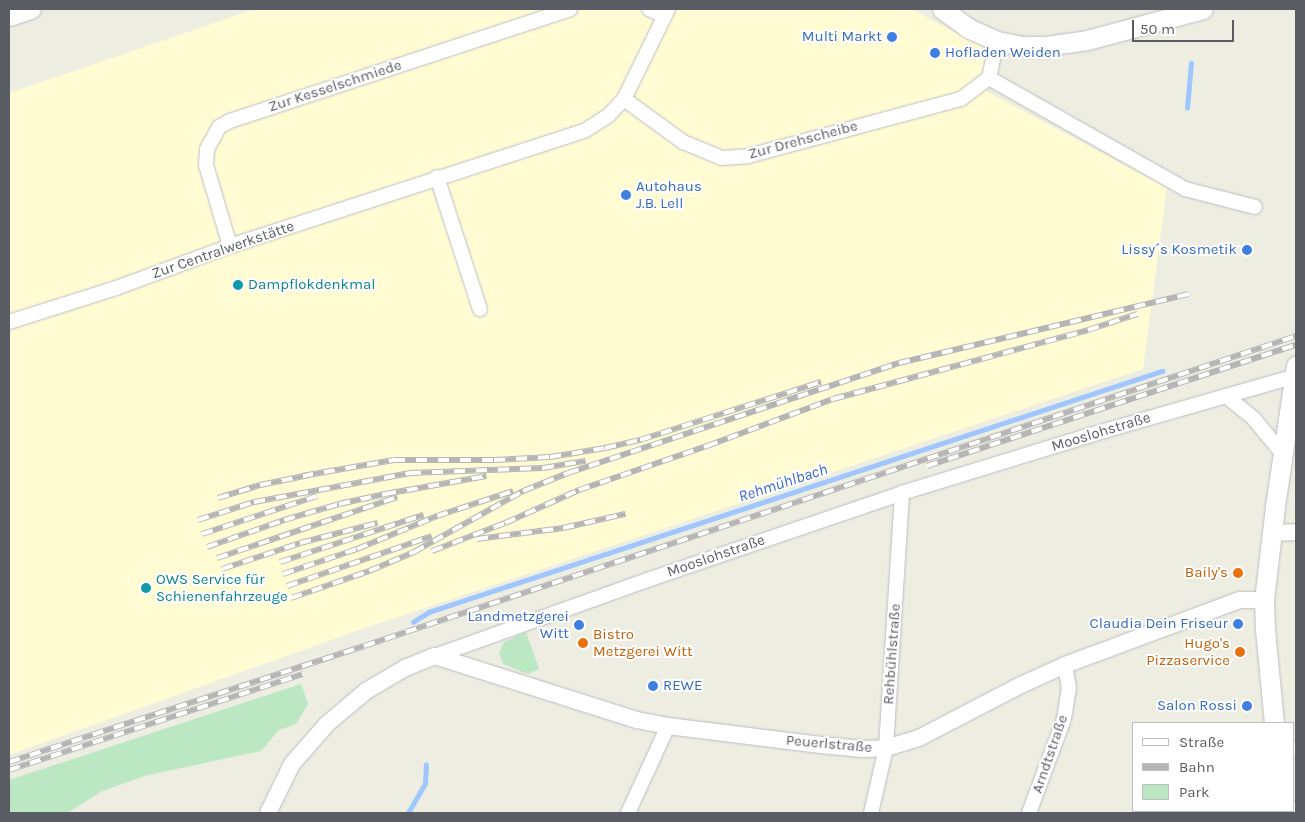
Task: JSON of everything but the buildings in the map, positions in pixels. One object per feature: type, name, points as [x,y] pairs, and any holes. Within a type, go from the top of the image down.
[{"type":"main road","points":[[9,16],[31,9]]},
{"type":"main road","points":[[942,9],[970,29],[997,41],[1023,46],[1087,40],[1203,9]]},
{"type":"main road","points":[[1274,722],[1264,600],[1271,533],[1296,373]]},
{"type":"street","name":"Zur Kesselschmiede","points":[[230,246],[206,165],[207,149],[219,127],[230,121],[570,9]]},
{"type":"street","points":[[649,9],[666,12]]},
{"type":"street","name":"Zur Centralwerkstätte","points":[[9,322],[116,288],[230,246],[437,177],[586,130],[609,115],[624,99],[666,12]]},
{"type":"street","points":[[997,41],[989,78],[1185,189],[1255,206]]},
{"type":"street","name":"Zur Drehscheibe","points":[[624,99],[682,142],[722,158],[748,156],[961,99],[989,78]]},
{"type":"street","points":[[437,177],[480,309]]},
{"type":"street","name":"Mooslohstraße","points":[[268,813],[292,764],[327,724],[366,690],[405,668],[647,580],[902,493],[1097,433],[1226,396],[1296,373]]},
{"type":"street","points":[[1226,396],[1254,419],[1283,454]]},
{"type":"street","name":"Rehbühlstraße","points":[[871,813],[886,748],[902,493]]},
{"type":"street","points":[[1271,533],[1296,532]]},
{"type":"street","name":"Peuerlstraße","points":[[435,656],[637,720],[668,726],[821,745],[862,749],[886,748],[919,738],[1021,685],[1065,665],[1240,600],[1264,600]]},
{"type":"street","name":"Arndtstraße","points":[[1029,813],[1064,718],[1069,688],[1068,671],[1065,665]]},
{"type":"street","points":[[628,813],[668,726]]},
{"type":"shaded area","points":[[255,9],[911,9],[983,47],[986,91],[1167,188],[1143,369],[362,629],[9,755],[9,93]]},
{"type":"green space","points":[[526,632],[539,669],[528,674],[503,664],[499,653],[504,642]]},
{"type":"green space","points":[[301,684],[308,704],[296,724],[279,730],[261,751],[148,775],[102,791],[67,813],[9,813],[9,780]]},
{"type":"waterway","name":"Rehmühlbach","points":[[1187,108],[1191,63]]},
{"type":"waterway","name":"Rehmühlbach","points":[[413,622],[429,612],[1162,371]]},
{"type":"waterway","name":"Rehmühlbach","points":[[408,813],[425,783],[426,765]]},
{"type":"railway","points":[[291,598],[369,571],[414,552],[523,491],[568,473],[899,363],[1188,294]]},
{"type":"railway","points":[[432,551],[505,523],[579,490],[707,446],[833,399],[1088,330],[1137,314]]},
{"type":"railway","points":[[9,762],[1296,336]]},
{"type":"railway","points":[[927,466],[1296,345]]},
{"type":"railway","points":[[302,476],[394,460],[494,460],[550,457],[605,448],[640,440],[821,382]]},
{"type":"railway","points":[[198,520],[254,502],[410,473],[543,468],[585,461]]},
{"type":"railway","points":[[218,498],[260,485],[309,475]]},
{"type":"railway","points":[[207,547],[284,520],[339,504],[486,476]]},
{"type":"railway","points":[[283,574],[357,549],[437,516],[513,491]]},
{"type":"railway","points":[[202,534],[317,496]]},
{"type":"railway","points":[[217,558],[397,497]]},
{"type":"railway","points":[[477,539],[563,528],[625,514]]},
{"type":"railway","points":[[280,562],[423,515]]},
{"type":"railway","points":[[222,569],[300,543],[377,523]]},
{"type":"railway","points":[[287,586],[432,536]]},
{"type":"railway","points":[[9,770],[303,674]]},
{"type":"place","name":"Multi Markt","points":[[892,37]]},
{"type":"place","name":"Hofladen Weiden","points":[[935,53]]},
{"type":"place","name":"Autohaus J.B. Lell","points":[[626,195]]},
{"type":"place","name":"Lissy´s Kosmetik","points":[[1247,250]]},
{"type":"place","name":"Dampflokdenkmal","points":[[238,285]]},
{"type":"place","name":"Baily's","points":[[1238,573]]},
{"type":"place","name":"OWS Service für Schienenfahrzeuge","points":[[146,588]]},
{"type":"place","name":"Claudia Dein Friseur","points":[[1238,624]]},
{"type":"place","name":"Landmetzgerei Witt","points":[[579,625]]},
{"type":"place","name":"Bistro Metzgerei Witt","points":[[583,643]]},
{"type":"place","name":"Hugo's Pizzaservice","points":[[1240,652]]},
{"type":"place","name":"REWE","points":[[653,686]]},
{"type":"place","name":"Salon Rossi","points":[[1247,706]]}]
